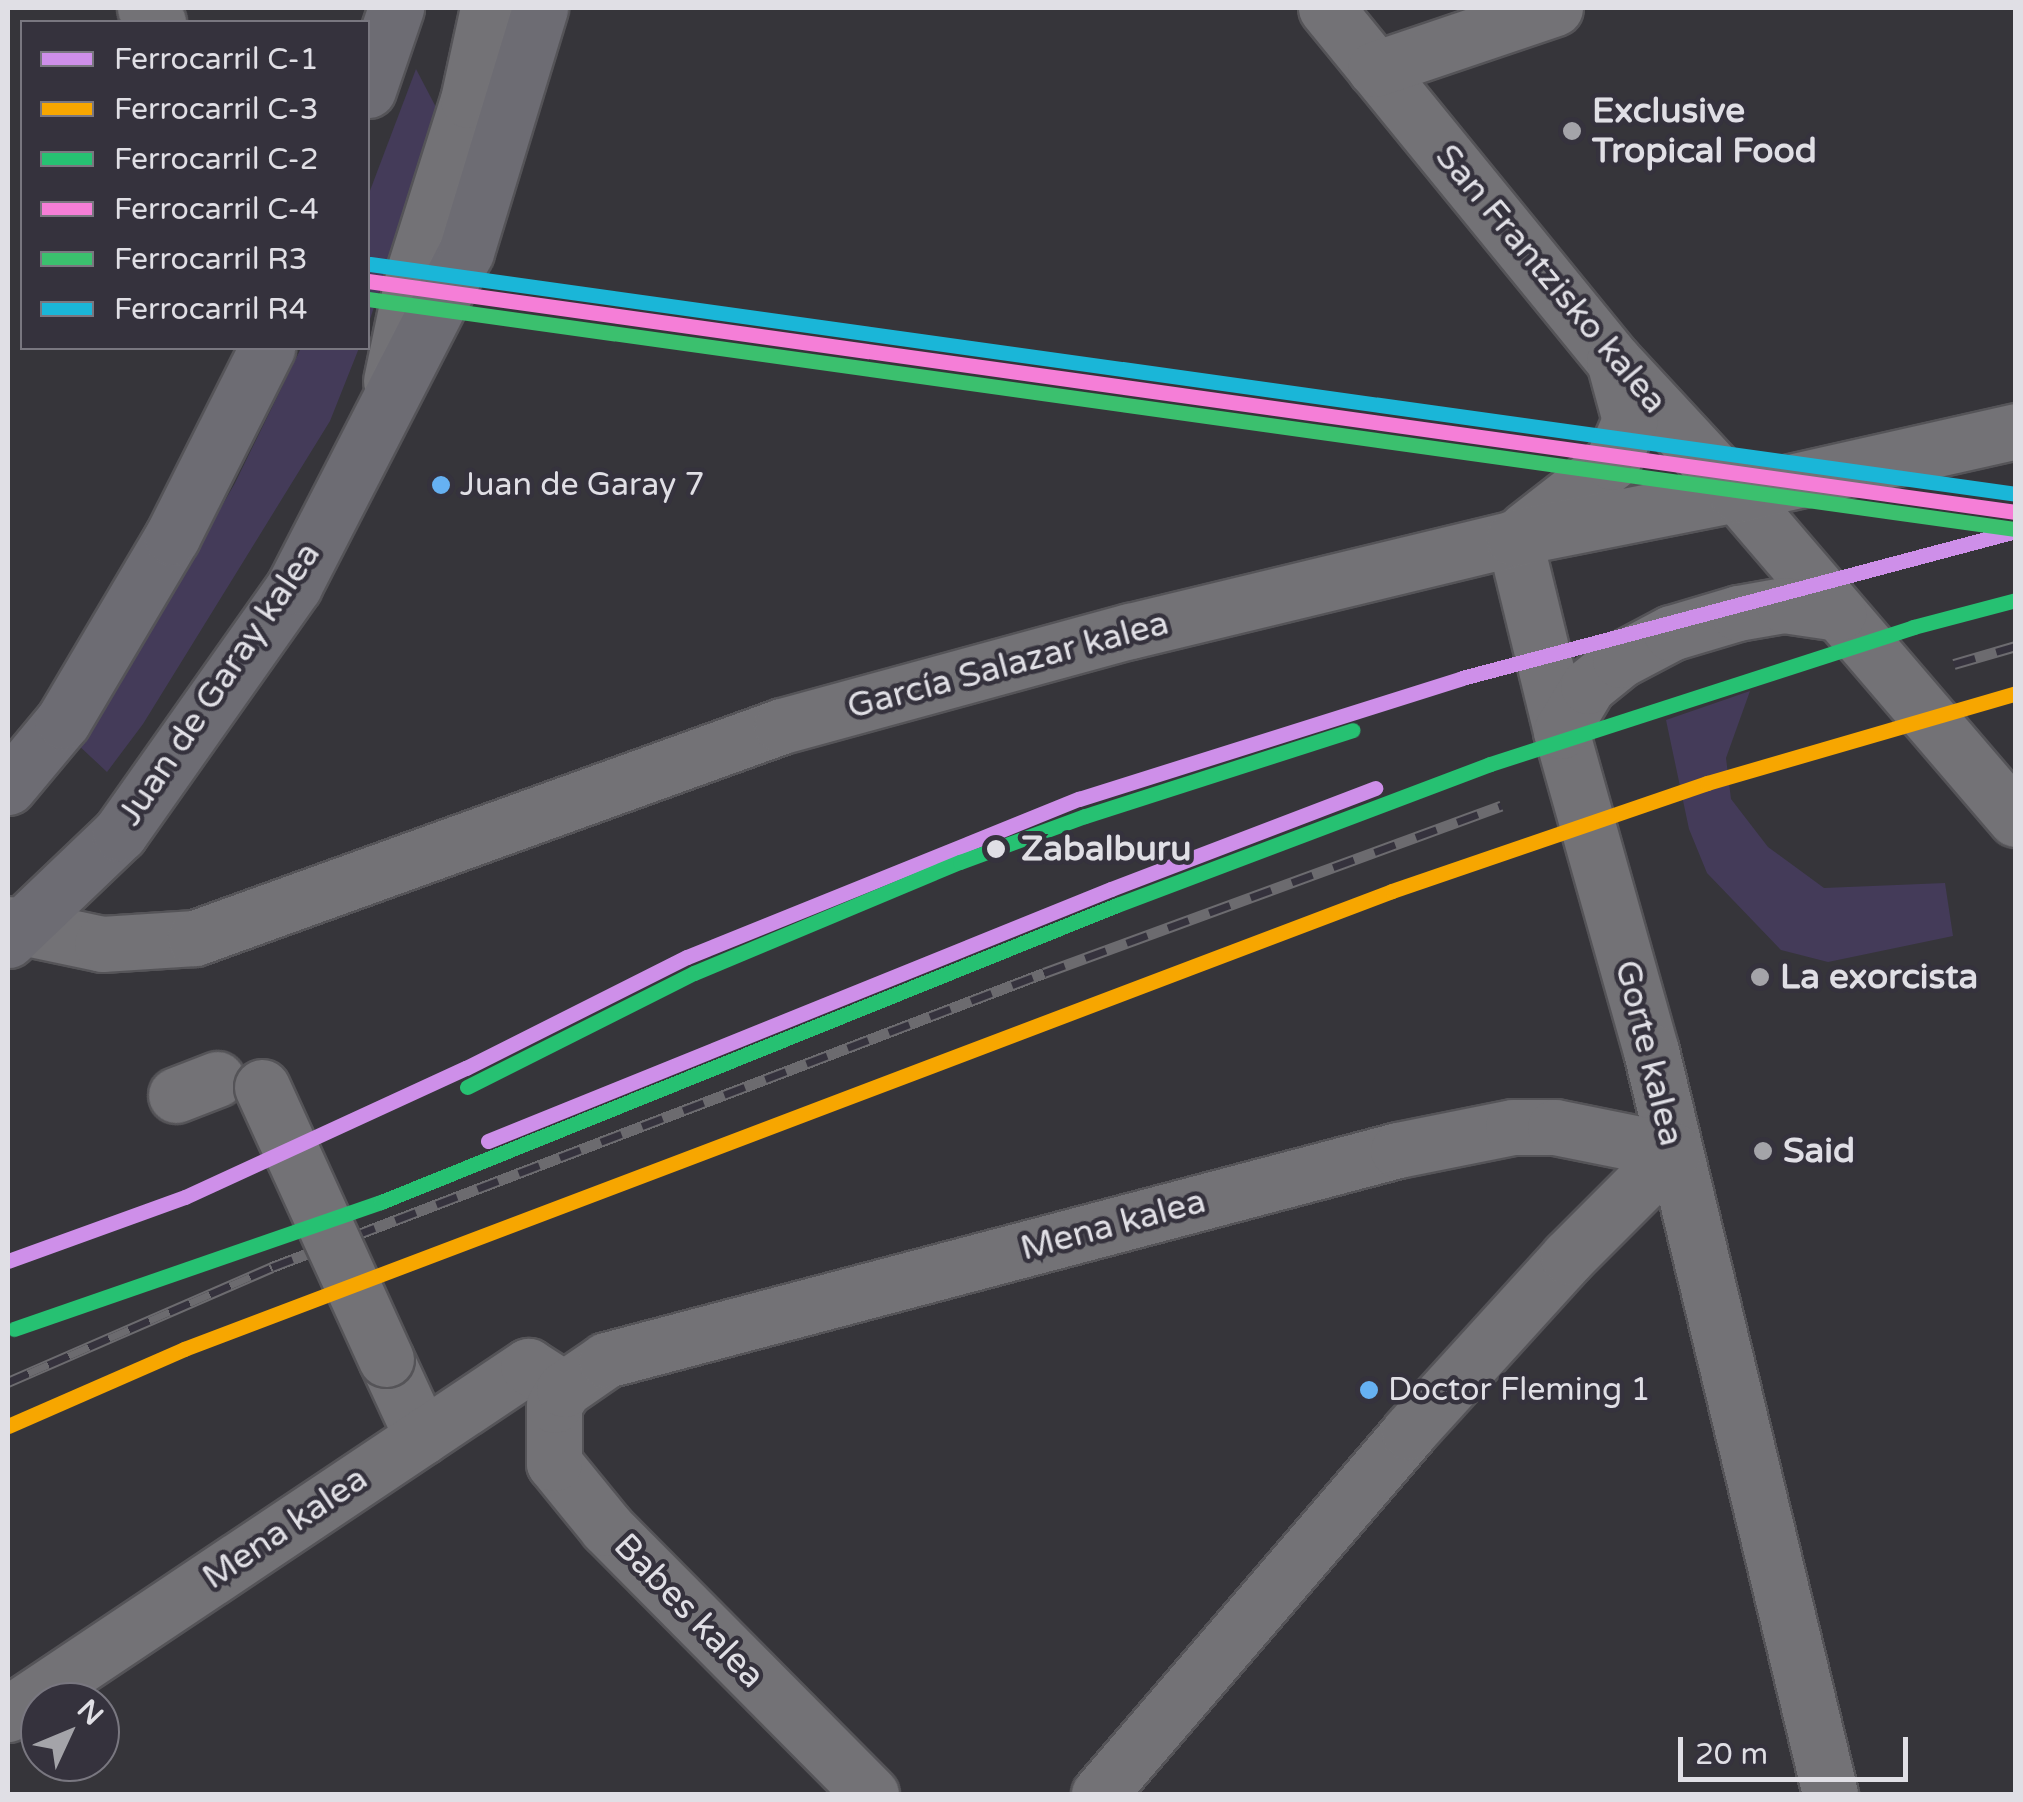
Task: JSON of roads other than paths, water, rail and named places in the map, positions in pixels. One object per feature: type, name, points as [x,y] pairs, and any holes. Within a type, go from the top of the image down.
[{"type":"main road","points":[[370,84],[396,8]]},
{"type":"main road","name":"Juan de Garay kalea","points":[[12,931],[120,833],[294,586],[466,252],[540,8]]},
{"type":"main road","points":[[8,787],[64,721],[172,537],[266,350]]},
{"type":"street","points":[[385,408],[414,271],[468,100],[488,8]]},
{"type":"street","name":"San Frantzisko kalea","points":[[1326,8],[1614,362],[1737,494],[2016,818]]},
{"type":"street","points":[[1375,69],[1555,8]]},
{"type":"street","points":[[1514,538],[1612,462],[1630,420],[1614,362]]},
{"type":"street","name":"García Salazar kalea","points":[[12,931],[102,944],[195,938],[782,726],[1130,631],[1514,538],[1737,494],[2016,431]]},
{"type":"street","name":"Gorte kalea","points":[[1514,538],[1561,732],[1674,1151],[1830,1794]]},
{"type":"street","points":[[1561,732],[1588,686],[1620,660],[1671,633],[1738,612],[1784,605],[1838,613]]},
{"type":"street","points":[[227,1081],[386,1358],[422,1436]]},
{"type":"street","name":"Mena kalea","points":[[8,1714],[528,1366],[559,1397],[606,1360],[1398,1150],[1513,1127],[1555,1127],[1674,1151]]},
{"type":"street","points":[[1099,1794],[1409,1432],[1568,1258],[1674,1151]]},
{"type":"street","name":"Babes kalea","points":[[559,1397],[554,1463],[608,1528],[870,1794]]},
{"type":"railway","points":[[1954,664],[2016,646]]},
{"type":"railway","points":[[8,1382],[272,1267],[1044,973],[1501,806]]},
{"type":"rail line","name":"R4","points":[[370,264],[2016,494]]},
{"type":"rail line","name":"C-4","points":[[370,281],[2016,512]]},
{"type":"rail line","name":"R3","points":[[370,299],[2014,529]]},
{"type":"rail line","name":"C-1","points":[[8,1261],[185,1197],[466,1068],[687,957],[1079,799],[1462,678],[2016,531]]},
{"type":"rail line","name":"C-2","points":[[14,1329],[381,1202],[1117,905],[1490,764],[1913,627],[2016,600]]},
{"type":"rail line","name":"C-3","points":[[8,1426],[184,1349],[1392,891],[1707,783],[2016,693]]},
{"type":"rail line","name":"C-2","points":[[467,1087],[694,973],[960,862],[1085,816],[1353,730]]},
{"type":"rail line","name":"C-1","points":[[488,1141],[1111,889],[1375,788]]},
{"type":"place","name":"Exclusive Tropical Food","points":[[1572,131]]},
{"type":"place","name":"Juan de Garay 7","points":[[441,485]]},
{"type":"place","name":"Zabalburu","points":[[996,849]]},
{"type":"place","name":"La exorcista","points":[[1760,977]]},
{"type":"place","name":"Said","points":[[1763,1151]]},
{"type":"place","name":"Doctor Fleming 1","points":[[1369,1390]]}]
